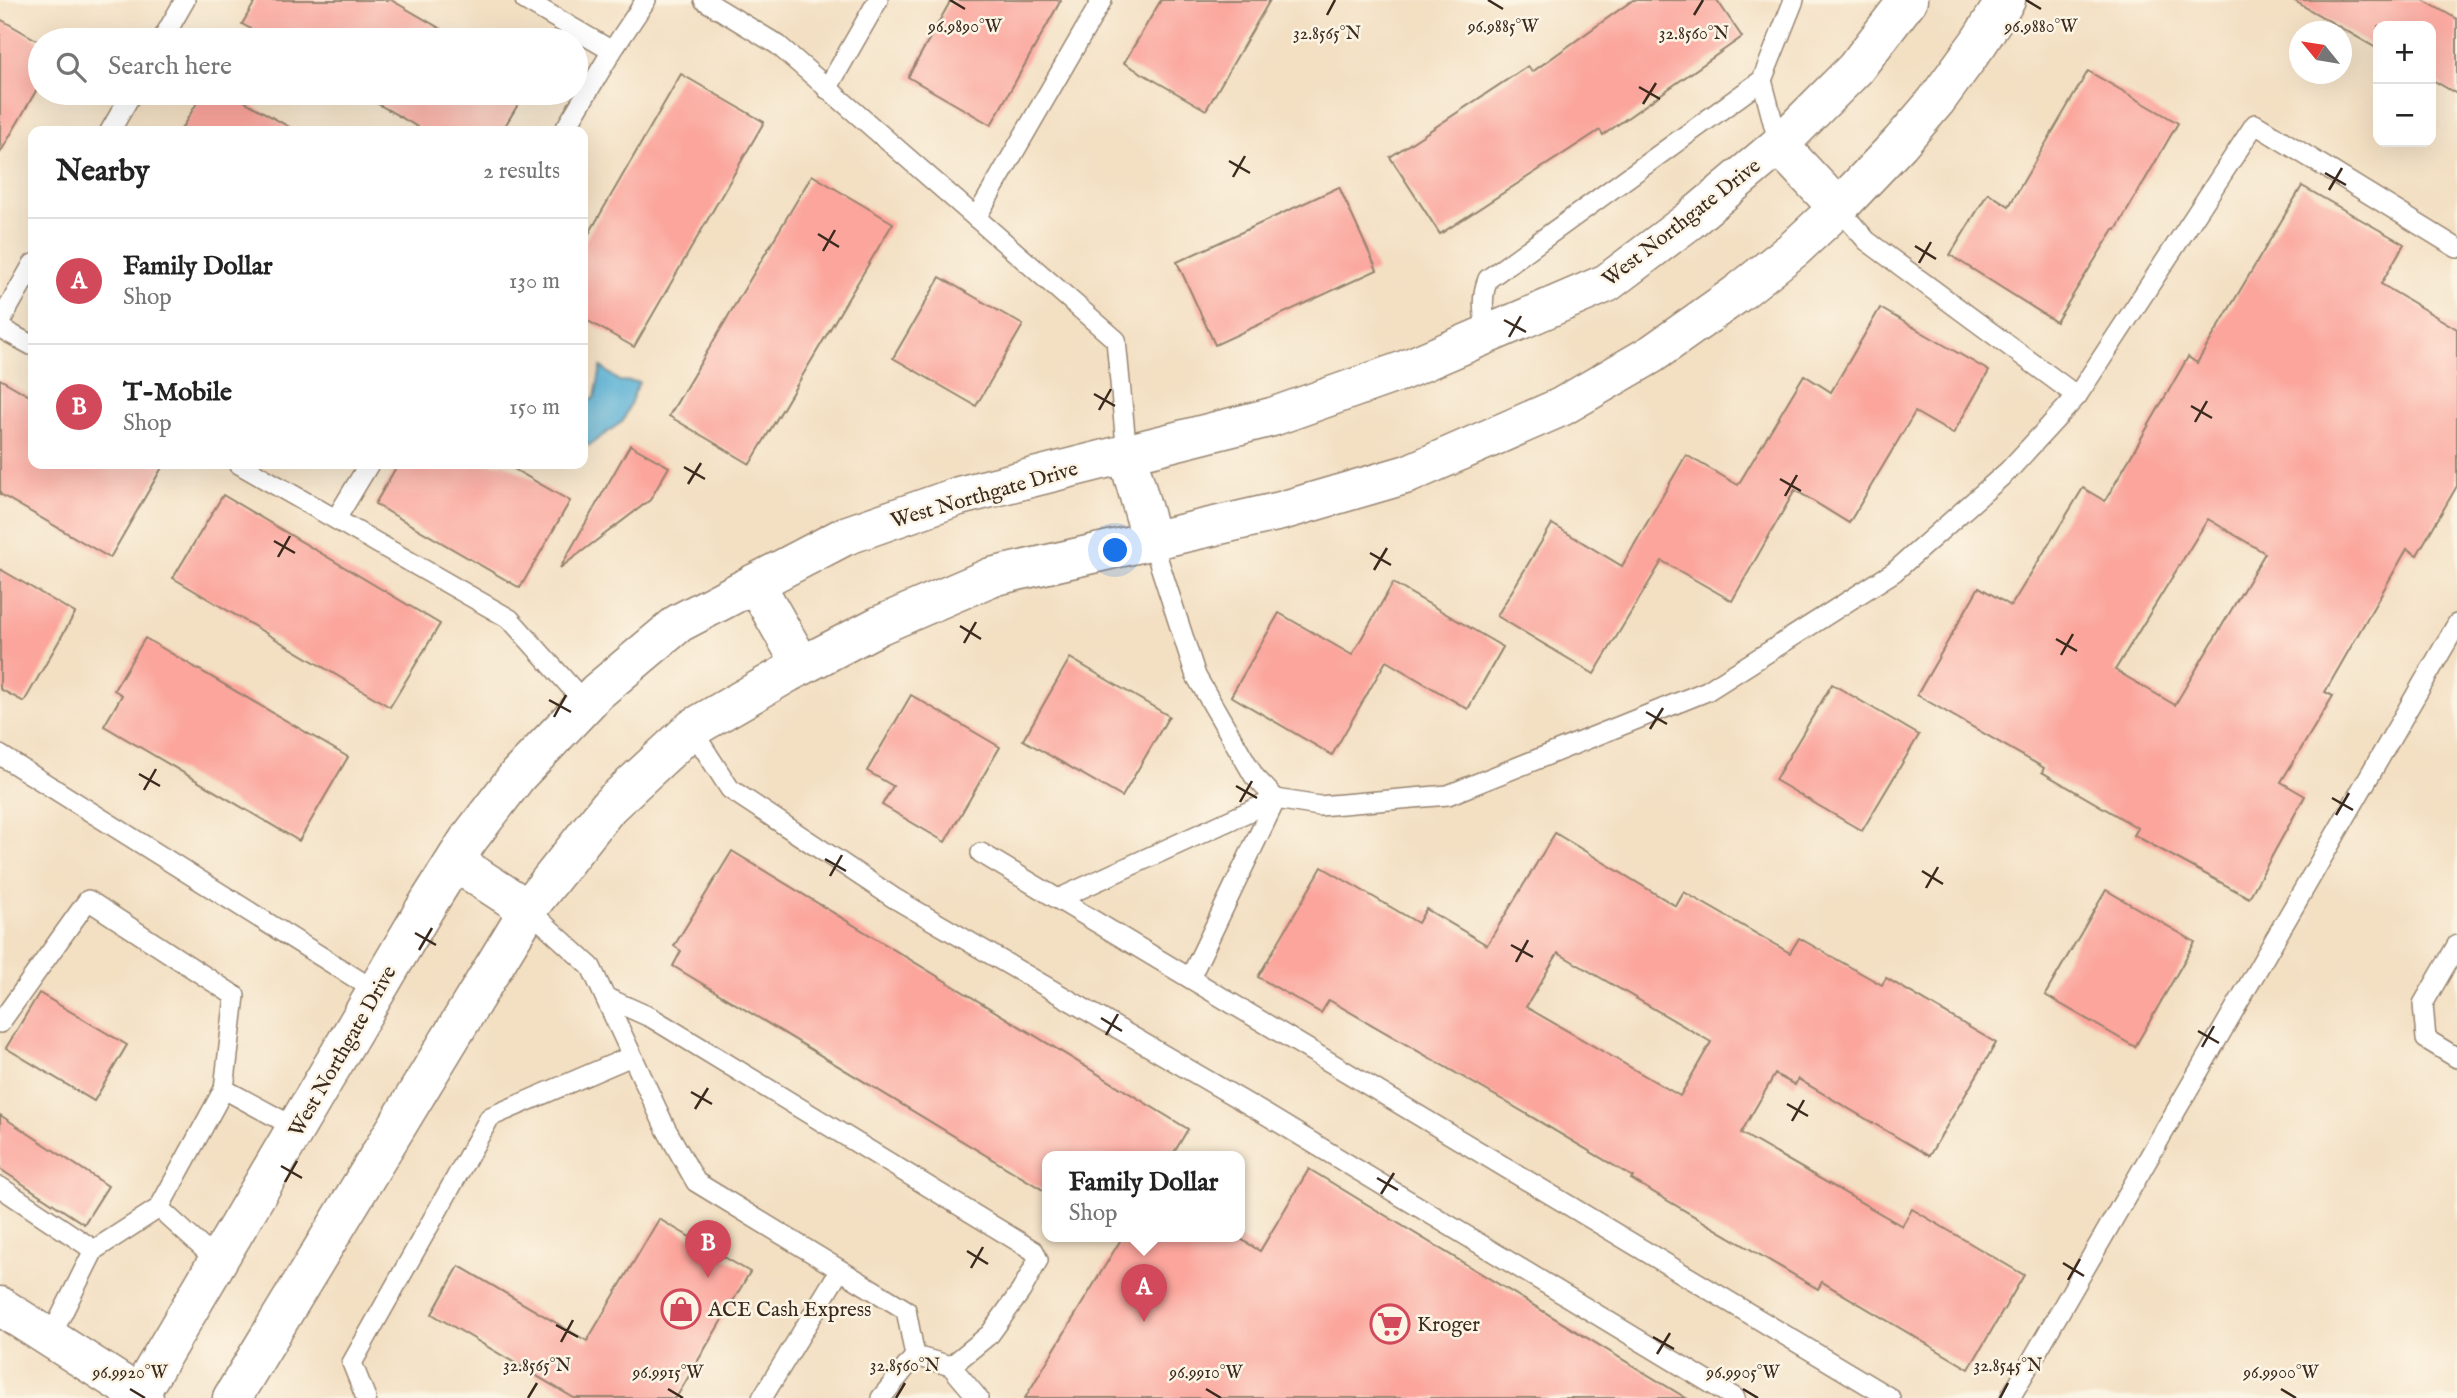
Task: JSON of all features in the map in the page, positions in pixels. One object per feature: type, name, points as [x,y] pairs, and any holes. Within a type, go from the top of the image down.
[{"type":"main road","name":"West Northgate Drive","points":[[140,1397],[376,991],[468,840],[518,775],[586,704],[679,623],[845,536],[883,522],[959,496],[1272,417],[1402,371],[1606,283],[1689,221],[1779,145],[1855,69],[1908,0]]},
{"type":"main road","points":[[232,1398],[529,910],[609,806],[692,730],[802,666],[880,625],[991,577],[1281,511],[1408,474],[1561,407],[1652,355],[1746,286],[1838,208],[1936,101],[2006,0]]},
{"type":"main road","points":[[1779,145],[1838,208]]},
{"type":"main road","points":[[1127,455],[1152,541]]},
{"type":"main road","points":[[755,583],[802,666]]},
{"type":"main road","points":[[454,862],[529,910]]},
{"type":"main road","points":[[0,1306],[140,1397]]},
{"type":"lane","points":[[169,28],[185,0]]},
{"type":"lane","points":[[525,0],[573,28]]},
{"type":"lane","points":[[588,91],[646,0]]},
{"type":"lane","points":[[704,0],[778,45],[1116,340],[1127,455]]},
{"type":"lane","points":[[827,89],[878,0]]},
{"type":"lane","points":[[976,218],[1102,0]]},
{"type":"lane","points":[[1487,336],[1482,304],[1483,290],[1488,279],[1762,80],[1794,0]]},
{"type":"lane","points":[[588,37],[612,51]]},
{"type":"lane","points":[[1762,80],[1779,145]]},
{"type":"lane","points":[[113,126],[125,105]]},
{"type":"lane","points":[[567,126],[580,105]]},
{"type":"lane","points":[[1058,899],[1276,799],[1319,806],[1448,795],[1707,691],[1894,572],[2009,470],[2077,396],[2255,124],[2457,248]]},
{"type":"lane","points":[[1838,208],[1867,241],[2077,396]]},
{"type":"lane","points":[[0,321],[28,273]]},
{"type":"lane","points":[[0,327],[28,343]]},
{"type":"lane","points":[[248,469],[510,619],[586,704]]},
{"type":"lane","points":[[336,519],[366,469]]},
{"type":"lane","points":[[1152,541],[1196,676],[1254,776],[1276,799]]},
{"type":"lane","points":[[2010,1398],[2457,624]]},
{"type":"lane","points":[[692,730],[730,789],[894,898],[1265,1114],[1735,1398]]},
{"type":"lane","points":[[0,755],[376,991]]},
{"type":"lane","points":[[1190,978],[1276,799]]},
{"type":"lane","points":[[981,853],[1890,1398]]},
{"type":"lane","points":[[0,1023],[88,901],[235,996],[224,1088],[159,1208],[94,1250],[50,1338]]},
{"type":"lane","points":[[529,910],[591,967],[666,1129],[696,1182],[906,1310],[915,1356]]},
{"type":"lane","points":[[2457,945],[2423,1004],[2426,1040],[2457,1058]]},
{"type":"lane","points":[[605,997],[652,1018],[1034,1251],[1038,1260],[1021,1291],[990,1334],[951,1366]]},
{"type":"lane","points":[[366,1398],[352,1363],[490,1117],[632,1056]]},
{"type":"lane","points":[[224,1088],[296,1128]]},
{"type":"lane","points":[[0,1186],[94,1250]]},
{"type":"lane","points":[[159,1208],[218,1262]]},
{"type":"lane","points":[[762,1398],[840,1269]]},
{"type":"lane","points":[[915,1356],[951,1366],[978,1398]]},
{"type":"lane","points":[[881,1398],[915,1356]]},
{"type":"water","points":[[601,367],[619,381],[639,382],[623,421],[588,446],[588,403],[595,397]]},
{"type":"building","points":[[256,0],[391,0],[439,28],[249,28],[242,24]]},
{"type":"building","points":[[951,0],[1061,0],[991,125],[908,77]]},
{"type":"building","points":[[1161,0],[1270,0],[1206,110],[1124,63]]},
{"type":"building","points":[[1633,0],[1717,0],[1742,37],[1603,135],[1600,130],[1440,234],[1390,157],[1528,66],[1532,72]]},
{"type":"building","points":[[2293,0],[2423,0],[2457,19],[2457,94],[2436,82],[2436,21],[2373,21],[2373,46],[2352,34],[2352,21],[2329,21]]},
{"type":"building","points":[[0,19],[28,35],[28,105],[0,153]]},
{"type":"building","points":[[2088,71],[2178,123],[2116,230],[2114,229],[2056,322],[1950,255],[1988,193],[2009,206]]},
{"type":"building","points":[[681,74],[764,122],[634,347],[588,321],[588,235]]},
{"type":"building","points":[[196,105],[251,105],[287,126],[183,126]]},
{"type":"building","points":[[380,105],[518,105],[505,126],[416,126]]},
{"type":"building","points":[[812,175],[893,223],[750,464],[669,416]]},
{"type":"building","points":[[2302,186],[2404,244],[2381,284],[2457,329],[2457,486],[2417,555],[2407,549],[2325,692],[2333,696],[2281,782],[2305,796],[2249,898],[2134,835],[2138,828],[2042,772],[2044,768],[1917,695],[1979,587],[2011,606],[2083,488],[2105,501],[2188,357],[2197,363]],"holes":[[[2208,519],[2265,553],[2175,705],[2115,670]]]},
{"type":"building","points":[[1339,187],[1377,270],[1215,345],[1177,262]]},
{"type":"building","points":[[940,277],[1023,325],[976,406],[893,358]]},
{"type":"building","points":[[1880,308],[1989,371],[1953,434],[1915,412],[1849,523],[1795,490],[1732,601],[1662,561],[1594,674],[1497,616],[1552,524],[1622,566],[1686,455],[1738,485],[1804,375],[1831,392]]},
{"type":"building","points":[[0,379],[28,395],[28,469],[161,469],[110,558],[0,494]]},
{"type":"building","points":[[630,445],[669,467],[650,500],[560,568]]},
{"type":"building","points":[[395,469],[514,469],[570,501],[520,588],[375,504]]},
{"type":"building","points":[[223,495],[440,624],[390,707],[173,578]]},
{"type":"building","points":[[0,569],[75,613],[24,702],[0,689]]},
{"type":"building","points":[[1393,583],[1503,647],[1468,709],[1386,661],[1332,755],[1231,696],[1279,613],[1352,655]]},
{"type":"building","points":[[145,638],[348,757],[299,841],[104,726],[122,695],[114,690]]},
{"type":"building","points":[[1070,658],[1169,716],[1122,797],[1023,740]]},
{"type":"building","points":[[1832,684],[1919,735],[1862,831],[1775,780]]},
{"type":"building","points":[[911,695],[1000,747],[945,842],[882,805],[893,786],[867,771]]},
{"type":"building","points":[[1555,833],[1676,906],[1684,892],[1790,953],[1799,938],[1882,985],[1886,978],[1996,1043],[1929,1156],[1798,1079],[1795,1085],[1775,1074],[1741,1133],[1902,1226],[1912,1209],[2024,1275],[1969,1369],[1822,1282],[1818,1289],[1508,1103],[1329,1000],[1321,1013],[1258,977],[1322,867],[1418,923],[1426,909],[1487,945]],"holes":[[[1558,953],[1711,1042],[1680,1096],[1526,1007]]]},
{"type":"building","points":[[732,851],[1188,1129],[1175,1151],[1042,1151],[1042,1189],[673,966],[681,951],[674,946]]},
{"type":"building","points":[[2106,890],[2195,942],[2135,1047],[2045,995]]},
{"type":"building","points":[[39,993],[127,1045],[94,1101],[6,1048]]},
{"type":"building","points":[[0,1115],[108,1186],[84,1224],[0,1169]]},
{"type":"building","name":"Kroger","points":[[1309,1169],[1686,1398],[1025,1398],[1119,1242],[1245,1242],[1260,1251]]},
{"type":"building","points":[[659,1219],[750,1272],[676,1398],[574,1398],[432,1314],[459,1266],[587,1341]]},
{"type":"place","name":"T-Mobile","points":[[708,1278]]},
{"type":"place","name":"ACE Cash Express","points":[[681,1309]]},
{"type":"place","name":"Family Dollar","points":[[1144,1322]]},
{"type":"place","name":"Kroger","points":[[1390,1324]]}]
